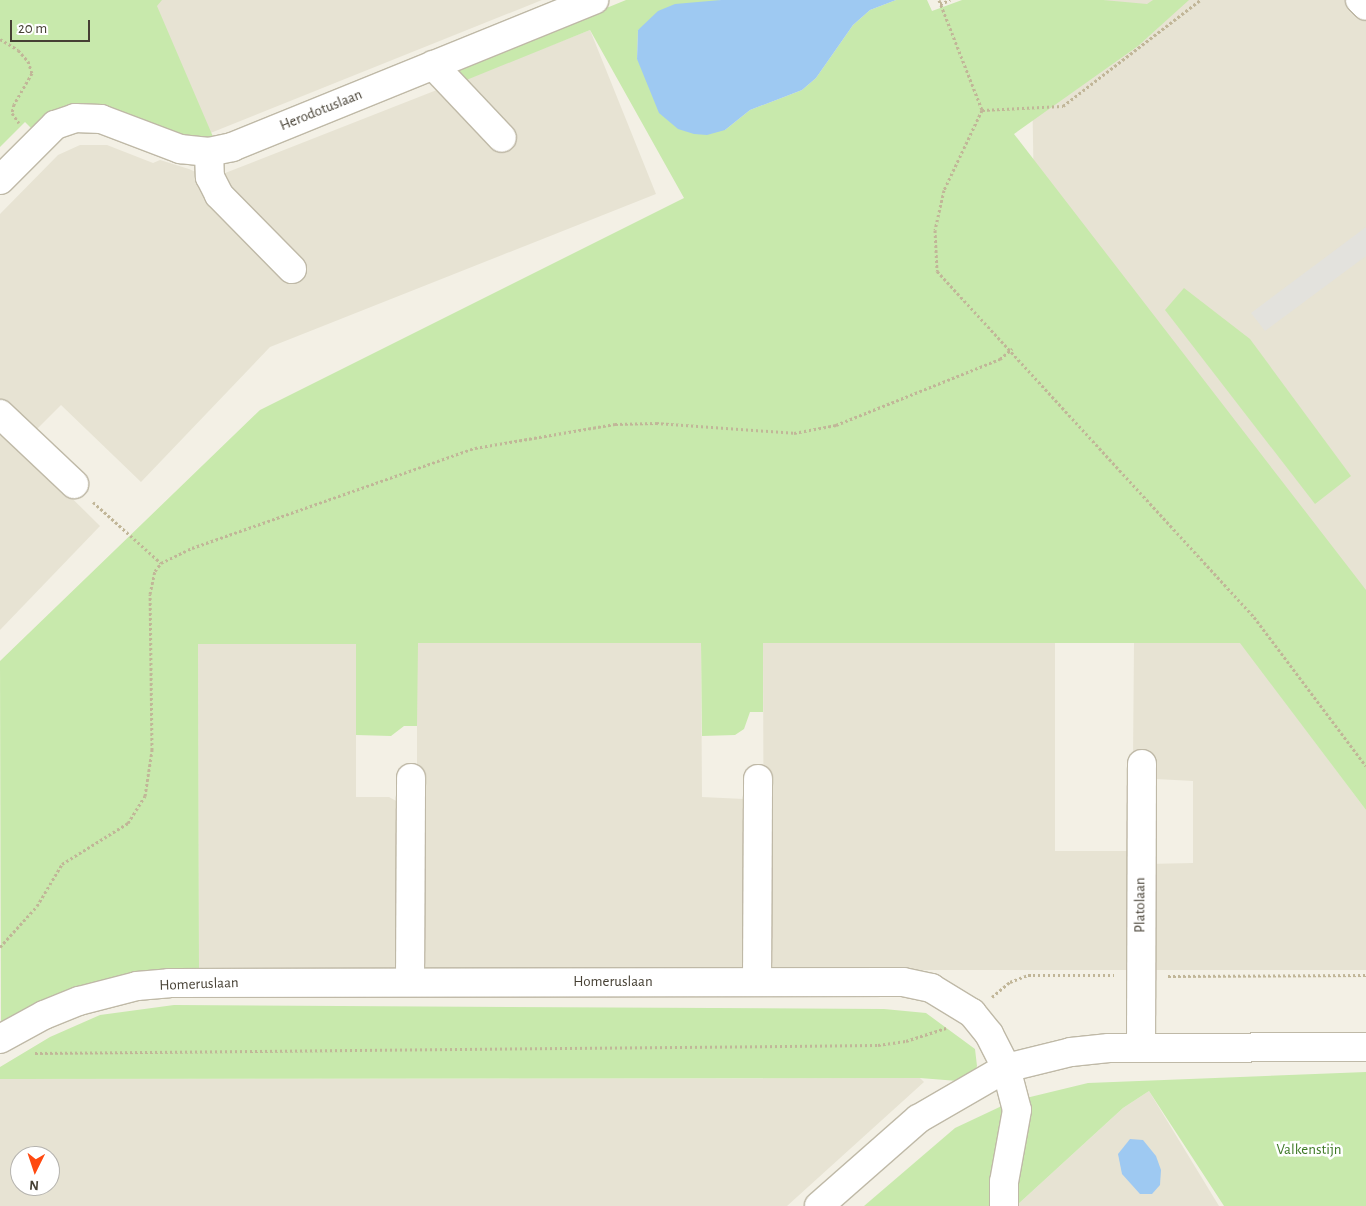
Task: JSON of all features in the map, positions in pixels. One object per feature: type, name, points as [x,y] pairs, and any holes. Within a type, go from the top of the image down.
[{"type":"street","name":"Herodotuslaan","points":[[0,180],[55,125],[68,121],[101,119],[180,149],[209,152],[232,147],[594,0]]},
{"type":"street","points":[[1360,0],[1366,6]]},
{"type":"street","points":[[433,65],[502,138]]},
{"type":"street","points":[[209,152],[210,177],[219,195],[292,269]]},
{"type":"street","points":[[0,414],[74,484]]},
{"type":"street","name":"Platolaan","points":[[1141,1046],[1142,764]]},
{"type":"street","points":[[410,982],[411,778]]},
{"type":"street","points":[[757,982],[758,779]]},
{"type":"street","name":"Homeruslaan","points":[[4,1037],[79,1001],[137,986],[198,982],[903,982],[931,988],[972,1013],[989,1034],[1006,1068]]},
{"type":"street","points":[[819,1206],[918,1119],[1006,1068],[1071,1052],[1141,1046],[1366,1047]]},
{"type":"street","points":[[1004,1206],[1004,1182],[1017,1110],[1006,1068]]},
{"type":"path","points":[[950,0],[940,2],[982,110],[944,190],[935,230],[937,271],[1012,349],[1254,617],[1366,766]]},
{"type":"path","points":[[982,110],[1062,106],[1200,0]]},
{"type":"path","points":[[0,39],[18,50],[28,61],[32,73],[12,113],[38,140]]},
{"type":"path","points":[[0,947],[37,906],[62,864],[128,823],[145,796],[152,750],[150,594],[155,571],[161,563],[192,548],[475,448],[615,424],[656,423],[794,433],[836,424],[1000,359],[1012,349]]},
{"type":"path","points":[[74,484],[161,563]]},
{"type":"path","points":[[4,1037],[18,1053],[878,1045],[929,1035],[972,1013]]},
{"type":"shaded area","points":[[150,0],[542,0],[208,134]]},
{"type":"shaded area","points":[[1096,0],[1366,0],[1366,691],[1035,260],[1032,80]]},
{"type":"shaded area","points":[[590,30],[656,194],[270,347],[141,482],[61,405],[34,432],[0,404],[0,214],[58,155],[80,145],[107,145],[153,163],[160,160],[189,169],[204,176],[227,196],[220,175]]},
{"type":"shaded area","points":[[1366,227],[1366,256],[1265,331],[1251,313]]},
{"type":"shaded area","points":[[0,427],[100,526],[0,630]]},
{"type":"shaded area","points":[[417,643],[701,643],[702,797],[744,799],[743,968],[429,970],[422,965],[417,955]]},
{"type":"shaded area","points":[[763,643],[1055,643],[1055,851],[1133,851],[1133,970],[779,970],[769,967],[764,957]]},
{"type":"shaded area","points":[[1134,643],[1241,643],[1366,810],[1366,970],[1147,970],[1147,864],[1193,863],[1193,781],[1156,779],[1133,760]]},
{"type":"shaded area","points":[[198,644],[356,644],[356,797],[389,797],[400,803],[397,968],[199,971]]},
{"type":"shaded area","points":[[920,1078],[924,1082],[787,1206],[0,1206],[0,1079]]},
{"type":"shaded area","points":[[1149,1091],[1219,1206],[1016,1206],[1123,1108]]},
{"type":"green space","points":[[0,0],[162,0],[157,6],[214,139],[184,137],[164,129],[33,130],[25,122],[0,147]]},
{"type":"green space","points":[[626,0],[721,0],[638,30],[637,59],[725,130],[750,110],[802,90],[816,78],[853,25],[870,10],[896,0],[927,0],[932,11],[962,0],[1103,0],[1147,4],[1153,0],[1189,0],[1138,46],[1014,134],[1366,590],[1366,810],[1240,643],[763,643],[763,712],[750,712],[744,729],[735,735],[702,736],[701,643],[418,643],[417,726],[404,726],[391,736],[356,735],[356,644],[198,644],[199,971],[1,1026],[0,661],[260,410],[684,198],[590,30],[459,83],[460,68]]},
{"type":"green space","points":[[1184,288],[1250,339],[1351,476],[1315,504],[1165,310]]},
{"type":"green space","points":[[174,1005],[884,1009],[926,1013],[975,1049],[977,1066],[970,1082],[920,1078],[0,1079],[0,1067],[50,1037],[100,1015]]},
{"type":"green space","name":"Valkenstijn","points":[[1366,1072],[1366,1206],[1224,1206],[1149,1091],[1123,1108],[1016,1206],[1026,1098],[1088,1083]]},
{"type":"green space","points":[[1006,1104],[998,1206],[864,1206],[955,1128]]},
{"type":"water","points":[[721,0],[896,0],[870,10],[853,25],[816,78],[802,90],[750,110],[725,130],[707,135],[694,134],[678,129],[659,113],[637,59],[638,30],[658,11],[675,4]]},
{"type":"water","points":[[1130,1139],[1143,1140],[1156,1156],[1161,1170],[1160,1185],[1152,1194],[1140,1194],[1122,1174],[1118,1154]]}]
